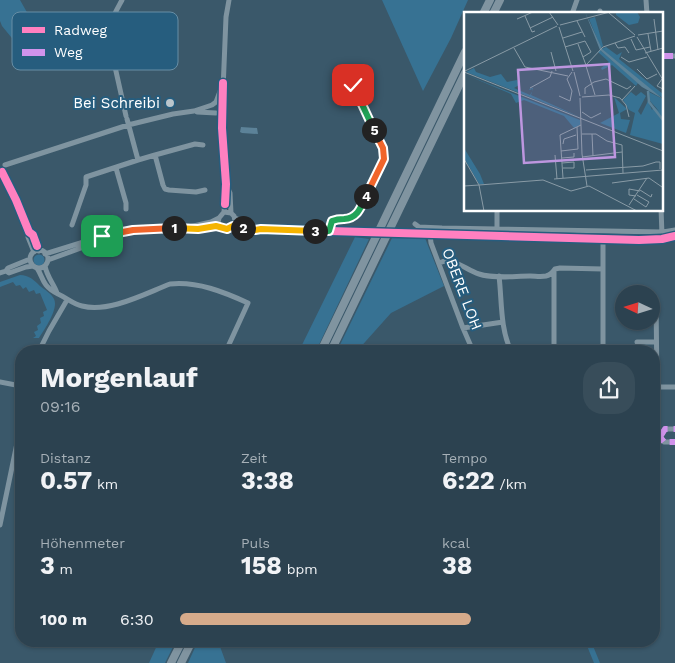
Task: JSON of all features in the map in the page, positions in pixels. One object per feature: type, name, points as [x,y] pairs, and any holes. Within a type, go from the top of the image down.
[{"type":"highway","points":[[484,12],[490,0]]},
{"type":"highway","points":[[494,12],[500,0]]},
{"type":"highway","points":[[324,345],[464,54]]},
{"type":"highway","points":[[334,345],[464,75]]},
{"type":"highway","points":[[171,663],[179,647]]},
{"type":"highway","points":[[181,663],[189,647]]},
{"type":"street","points":[[116,12],[122,0]]},
{"type":"street","points":[[186,228],[211,222],[219,218],[224,212],[226,184],[223,137],[223,83],[226,17],[229,0]]},
{"type":"street","points":[[573,12],[577,0]]},
{"type":"street","points":[[662,56],[675,56]]},
{"type":"street","points":[[116,70],[128,126],[138,160]]},
{"type":"street","points":[[329,231],[332,221],[351,218],[358,212],[384,159],[383,148],[351,82]]},
{"type":"street","points":[[0,273],[30,259],[36,251],[33,235],[29,232],[16,200],[1,172],[5,168],[2,163],[128,126],[212,105],[216,102],[223,83]]},
{"type":"street","points":[[194,111],[216,113]]},
{"type":"street","points":[[72,224],[86,185],[86,177],[155,155],[195,144],[202,145]]},
{"type":"street","points":[[155,155],[163,185],[166,189],[196,192],[205,190]]},
{"type":"street","points":[[116,168],[126,209]]},
{"type":"street","points":[[226,184],[230,194],[231,213],[240,221],[261,229]]},
{"type":"street","points":[[497,230],[498,211]]},
{"type":"street","points":[[661,211],[662,239]]},
{"type":"street","points":[[224,212],[231,213]]},
{"type":"street","points":[[219,218],[218,222],[221,227]]},
{"type":"street","points":[[233,226],[235,218]]},
{"type":"street","points":[[415,224],[420,227],[497,230],[662,232],[675,230]]},
{"type":"street","points":[[58,293],[48,277],[45,266],[48,260],[118,234],[152,228],[198,229],[221,227],[227,229],[233,226],[255,230],[603,239],[662,239],[675,236]]},
{"type":"street","points":[[36,251],[46,254],[102,236],[118,234]]},
{"type":"street","name":"OBERE LOH","points":[[430,234],[470,345]]},
{"type":"street","points":[[603,239],[603,345]]},
{"type":"street","points":[[46,254],[48,260]]},
{"type":"street","points":[[30,259],[46,286],[54,293],[58,293],[67,300],[81,306],[101,308],[114,305],[170,284],[180,283],[195,284],[248,302],[229,345]]},
{"type":"street","points":[[439,263],[451,261],[480,274],[499,276],[545,276],[560,268],[603,269]]},
{"type":"street","points":[[6,271],[9,273],[26,267],[45,266]]},
{"type":"street","points":[[554,272],[554,345]]},
{"type":"street","points":[[499,276],[503,322],[508,345]]},
{"type":"street","points":[[42,345],[67,300]]},
{"type":"street","points":[[463,328],[503,322]]},
{"type":"street","points":[[656,330],[656,345]]},
{"type":"street","points":[[637,342],[656,342]]},
{"type":"street","points":[[0,382],[15,385]]},
{"type":"street","points":[[660,387],[675,387]]},
{"type":"street","points":[[660,434],[664,429],[675,429]]},
{"type":"street","points":[[660,439],[664,442],[675,442]]},
{"type":"street","points":[[0,525],[15,453]]},
{"type":"shaded area","points":[[0,0],[20,0],[27,12],[12,12],[12,38],[0,21]]},
{"type":"shaded area","points":[[382,0],[468,0],[451,38],[423,91]]},
{"type":"shaded area","points":[[241,127],[257,128],[258,134],[242,133],[240,132]]},
{"type":"shaded area","points":[[355,237],[369,239],[319,345],[302,345]]},
{"type":"shaded area","points":[[392,238],[425,238],[444,286],[391,313],[362,345],[340,345]]},
{"type":"shaded area","points":[[37,255],[41,255],[44,260],[43,264],[37,265],[34,262],[34,258]]},
{"type":"shaded area","points":[[20,275],[31,278],[54,299],[53,314],[39,338],[33,338],[36,336],[34,332],[38,330],[37,326],[41,323],[40,318],[44,316],[43,312],[47,310],[40,293],[36,294],[34,290],[29,292],[26,287],[23,289],[20,285],[16,286],[13,282],[0,287],[0,282]]},
{"type":"shaded area","points":[[156,647],[173,647],[165,663],[149,663]]},
{"type":"shaded area","points":[[195,647],[220,647],[226,663],[188,663]]},
{"type":"shaded area","points":[[587,647],[593,647],[600,663],[594,663]]},
{"type":"marked path","points":[[662,56],[675,56]]},
{"type":"marked path","points":[[660,437],[665,429],[675,429]]},
{"type":"marked path","points":[[660,437],[664,442],[675,442]]},
{"type":"cycle path","points":[[223,83],[222,128],[226,184],[225,204]]},
{"type":"cycle path","points":[[2,172],[37,246]]},
{"type":"cycle path","points":[[233,226],[255,230],[639,240],[662,239],[675,236]]},
{"type":"place","name":"Bei Schreibi","points":[[170,103]]},
{"type":"route","points":[[102,236],[152,228],[198,229],[216,226],[227,229],[239,226],[255,230],[329,231],[332,221],[356,216],[384,159],[384,154],[383,148],[353,85]]}]
